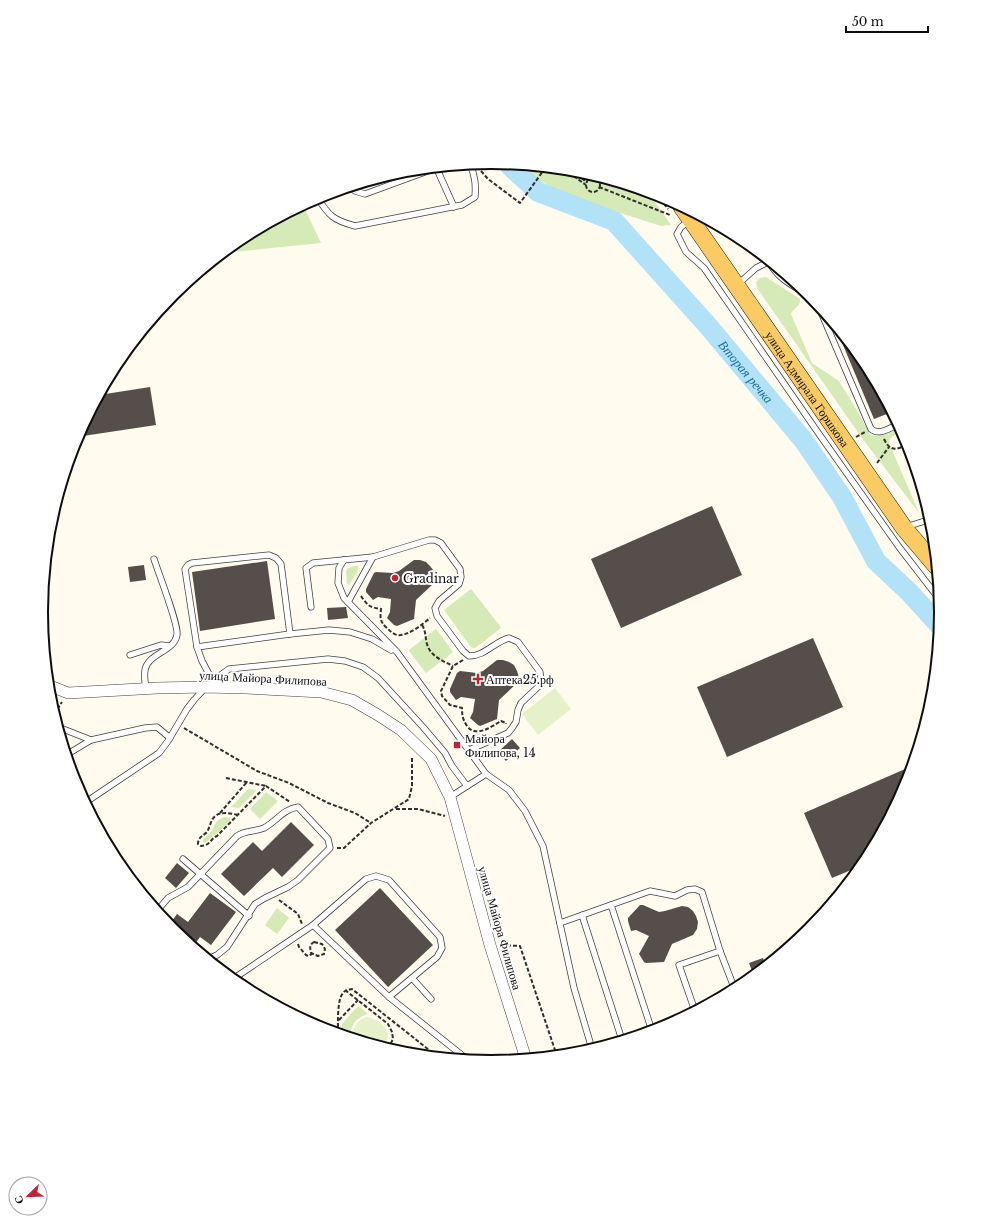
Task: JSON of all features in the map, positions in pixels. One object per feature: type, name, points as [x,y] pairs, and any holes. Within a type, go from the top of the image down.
[{"type":"main road","name":"улица Адмирала Горшкова","points":[[682,214],[737,285],[904,528],[931,559]]},
{"type":"street","name":"улица Майора Филипова","points":[[55,688],[68,693],[211,687],[321,692],[352,700],[401,730],[431,758],[450,797],[490,945],[525,1054]]},
{"type":"lane","points":[[321,203],[327,213],[340,222],[355,226],[454,207],[462,205],[475,197],[476,185],[472,170]]},
{"type":"lane","points":[[438,172],[454,207]]},
{"type":"lane","points":[[355,191],[364,194],[412,177]]},
{"type":"lane","points":[[682,214],[681,227],[677,234],[686,252],[704,268],[818,434],[899,548],[933,591]]},
{"type":"lane","points":[[737,285],[756,268],[764,264]]},
{"type":"lane","points":[[825,321],[871,429],[879,433],[893,426]]},
{"type":"lane","points":[[904,528],[924,521]]},
{"type":"lane","points":[[312,607],[306,568],[314,563],[373,557],[429,540],[435,540],[440,543],[460,569],[461,577],[459,584],[440,601],[436,608],[437,616],[463,651],[469,656],[478,656],[501,640],[509,638],[518,642],[540,672],[541,680],[538,687],[521,703],[516,722],[508,733],[469,750]]},
{"type":"lane","points":[[211,687],[197,647],[185,569],[188,564],[269,555],[276,558],[281,564],[290,634]]},
{"type":"lane","points":[[348,602],[373,557]]},
{"type":"lane","points":[[146,689],[145,670],[148,662],[174,643],[178,634],[176,622],[154,559]]},
{"type":"lane","points":[[344,560],[339,568],[338,583],[344,598],[397,652],[486,774],[509,790],[525,811],[543,846],[574,988],[590,1043]]},
{"type":"lane","points":[[197,647],[328,630],[350,632],[372,639],[397,652]]},
{"type":"lane","points":[[130,655],[161,645],[169,646]]},
{"type":"lane","points":[[90,799],[159,753],[194,700],[211,687],[222,674],[229,669],[328,659],[345,661],[363,667],[378,678],[445,752],[452,766],[467,786]]},
{"type":"lane","points":[[71,752],[91,740],[145,728],[157,727],[170,738]]},
{"type":"lane","points":[[64,729],[91,740]]},
{"type":"lane","points":[[450,797],[486,774]]},
{"type":"lane","points":[[161,907],[168,898],[188,887],[200,873],[242,832],[265,827],[291,808],[298,807],[328,839],[330,848],[298,880],[288,887],[255,904],[249,916],[227,947],[213,957]]},
{"type":"lane","points":[[183,859],[249,916]]},
{"type":"lane","points":[[238,975],[313,925],[366,879],[376,876],[389,880],[440,937],[442,948],[438,957],[389,997]]},
{"type":"lane","points":[[560,923],[650,891],[674,896],[687,890],[695,889],[702,892],[720,951],[732,983]]},
{"type":"lane","points":[[610,905],[650,1025]]},
{"type":"lane","points":[[582,915],[620,1035]]},
{"type":"lane","points":[[313,925],[389,997],[460,1054]]},
{"type":"lane","points":[[693,1006],[679,965],[720,951]]},
{"type":"lane","points":[[412,978],[431,999]]},
{"type":"path","points":[[480,169],[488,179],[520,203],[542,172]]},
{"type":"path","points":[[577,178],[586,184]]},
{"type":"path","points":[[582,179],[586,184],[586,188],[591,192],[597,191],[599,187],[598,182]]},
{"type":"path","points":[[586,184],[589,180]]},
{"type":"path","points":[[599,187],[682,214]]},
{"type":"path","points":[[853,438],[871,429]]},
{"type":"path","points":[[886,443],[893,449],[902,447]]},
{"type":"path","points":[[877,463],[889,447]]},
{"type":"path","points":[[357,586],[358,593],[368,605],[372,608],[381,609],[380,617],[382,623],[395,635],[407,633],[422,625],[436,608]]},
{"type":"path","points":[[422,625],[425,630],[427,644],[430,651],[434,656],[453,666]]},
{"type":"path","points":[[469,656],[453,666],[441,691],[442,696],[450,705],[462,708],[462,720],[470,730],[476,732],[487,729],[501,721],[506,723],[507,728],[503,735]]},
{"type":"path","points":[[59,707],[68,693]]},
{"type":"path","points":[[178,725],[257,771],[289,783],[328,803],[355,813],[371,823]]},
{"type":"path","points":[[330,848],[344,848],[371,823],[409,799],[412,786],[412,741]]},
{"type":"path","points":[[226,778],[266,786],[298,807]]},
{"type":"path","points":[[247,782],[212,820],[207,831],[198,841],[198,844],[201,846],[210,844],[213,839],[266,786]]},
{"type":"path","points":[[395,809],[418,810],[456,819]]},
{"type":"path","points":[[219,814],[224,813],[238,815]]},
{"type":"path","points":[[272,894],[298,914],[304,931]]},
{"type":"path","points":[[299,942],[299,947],[306,955],[308,956],[313,953]]},
{"type":"path","points":[[314,942],[322,944],[325,949],[324,954],[318,956],[313,953],[311,953],[310,947],[314,942]]},
{"type":"path","points":[[490,945],[520,946],[555,1050]]},
{"type":"path","points":[[338,1027],[342,993],[345,990],[352,989],[430,1050]]},
{"type":"path","points":[[345,990],[388,1024],[392,1032],[393,1039],[391,1043]]},
{"type":"path","points":[[338,1021],[358,1000]]},
{"type":"green space","points":[[529,171],[549,173],[606,184],[633,193],[654,200],[671,225],[661,226],[586,202],[554,189],[534,177]]},
{"type":"green space","points":[[305,210],[321,243],[234,252],[270,228]]},
{"type":"green space","points":[[766,277],[800,299],[798,306],[791,314],[812,363],[839,381],[870,434],[874,436],[893,428],[896,434],[889,441],[890,445],[919,513],[862,438],[757,288],[756,282],[760,278]]},
{"type":"green space","points":[[358,566],[358,570],[349,585],[347,584],[346,571],[348,568]]},
{"type":"green space","points":[[471,589],[501,628],[475,648],[471,647],[444,610]]},
{"type":"green space","points":[[436,629],[453,652],[426,673],[409,650]]},
{"type":"green space","points":[[555,688],[571,709],[538,735],[522,714]]},
{"type":"green space","points":[[248,789],[257,790],[239,808],[231,807]]},
{"type":"green space","points":[[266,792],[278,801],[260,819],[250,809]]},
{"type":"green space","points":[[224,817],[230,818],[230,820],[206,843],[203,842],[203,839],[211,832],[217,821]]},
{"type":"green space","points":[[277,908],[289,918],[277,934],[265,925]]},
{"type":"green space","points":[[360,1007],[368,1014],[354,1022],[350,1031],[342,1028],[342,1024],[355,1009]]},
{"type":"green space","points":[[367,1017],[382,1024],[387,1032],[388,1037],[386,1042],[353,1032],[360,1020]]},
{"type":"building","points":[[842,341],[875,390],[887,414],[874,419]]},
{"type":"building","points":[[150,387],[156,425],[85,436],[105,394]]},
{"type":"building","points":[[712,506],[742,575],[621,628],[591,559]]},
{"type":"building","points":[[414,560],[426,562],[434,571],[435,578],[433,584],[416,600],[414,619],[397,626],[387,618],[390,612],[391,599],[378,597],[373,600],[366,592],[366,589],[374,573],[393,573],[399,571]]},
{"type":"building","points":[[267,561],[275,619],[200,631],[192,572]]},
{"type":"building","points":[[144,565],[146,580],[130,582],[128,567]]},
{"type":"building","points":[[346,607],[348,618],[328,620],[327,608]]},
{"type":"building","points":[[813,638],[843,707],[727,757],[697,687]]},
{"type":"building","points":[[497,660],[503,660],[514,665],[519,678],[516,684],[499,700],[497,719],[480,726],[470,718],[473,712],[475,699],[461,697],[456,700],[450,692],[450,689],[457,673],[460,671],[477,673],[483,671]]},
{"type":"building","points":[[512,739],[520,748],[506,761],[498,752]]},
{"type":"building","points":[[905,769],[875,834],[850,870],[832,878],[804,813]]},
{"type":"building","points":[[291,822],[314,845],[282,877],[273,868],[244,896],[221,874],[253,842],[262,851]]},
{"type":"building","points":[[177,863],[189,873],[176,888],[165,878]]},
{"type":"building","points":[[380,888],[433,945],[388,987],[335,930]]},
{"type":"building","points":[[210,893],[236,912],[211,945],[200,937],[196,942],[173,920],[177,914],[188,922]]},
{"type":"building","points":[[640,905],[659,912],[682,906],[688,907],[696,916],[698,922],[697,929],[693,935],[672,944],[664,962],[646,963],[639,954],[649,936],[636,930],[631,931],[628,918]]},
{"type":"building","points":[[763,958],[764,961],[752,970],[749,963]]},
{"type":"waterway","name":"Вторая речка","points":[[514,170],[538,192],[614,221],[709,327],[804,441],[842,497],[876,561],[910,593],[934,619]]},
{"type":"place","name":"Gradinar","points":[[395,578]]},
{"type":"place","name":"Аптека25.рф","points":[[478,679]]},
{"type":"place","name":"Майора Филипова, 14","points":[[457,745]]}]
